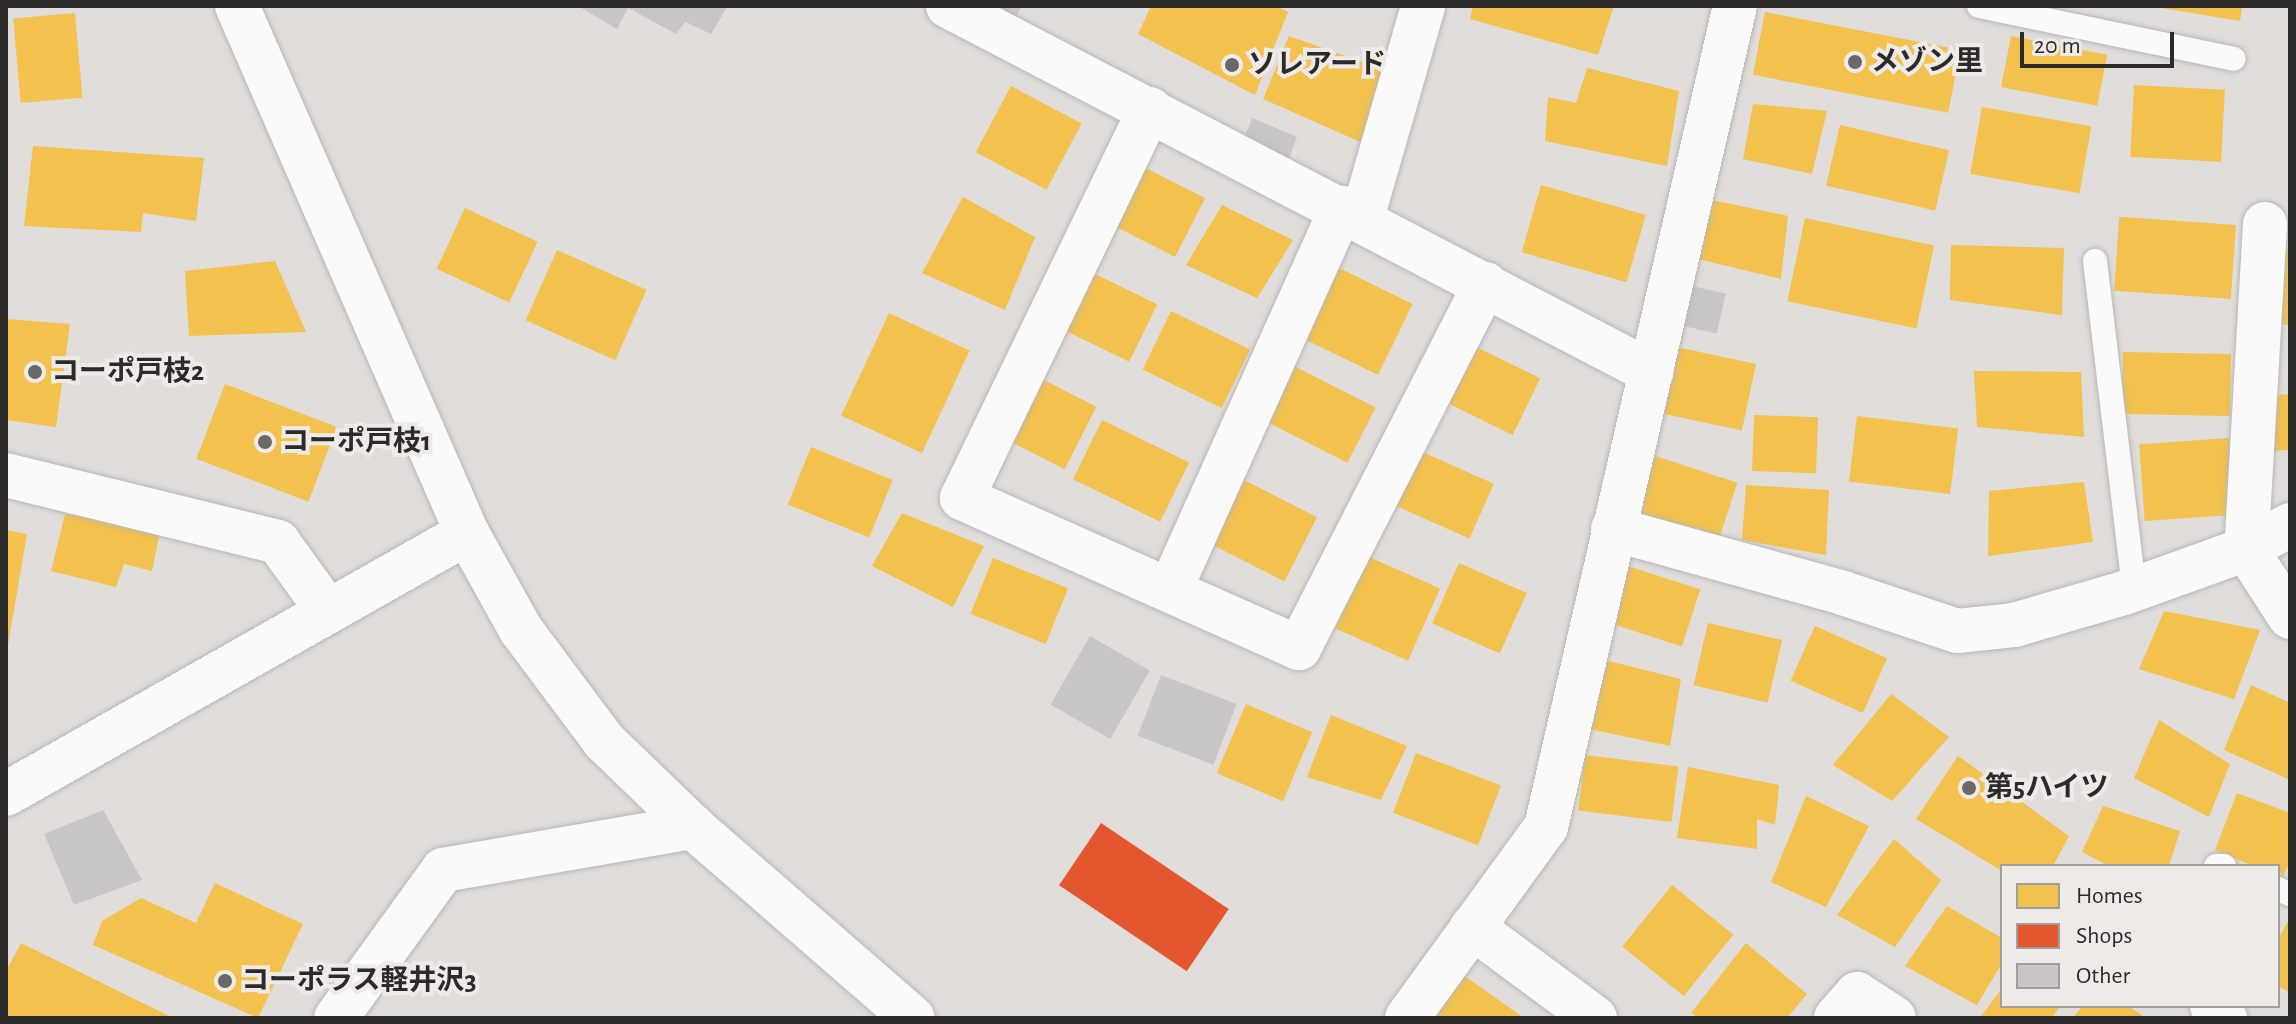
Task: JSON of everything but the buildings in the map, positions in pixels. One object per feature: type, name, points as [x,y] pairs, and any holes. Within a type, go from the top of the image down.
[{"type":"street","points":[[237,6],[467,533],[521,630],[604,741],[693,827],[913,1018]]},
{"type":"street","points":[[948,6],[1352,213],[1651,372]]},
{"type":"street","points":[[1170,590],[1366,188],[1423,6]]},
{"type":"street","points":[[1407,1018],[1546,827],[1735,6]]},
{"type":"street","points":[[1150,109],[962,498],[1299,648],[1485,284]]},
{"type":"street","points":[[2265,224],[2246,549],[2290,617]]},
{"type":"street","points":[[6,475],[278,542],[327,610]]},
{"type":"street","points":[[1613,529],[1843,593],[1957,631],[2014,625],[2134,590],[2246,549],[2290,525]]},
{"type":"street","points":[[6,794],[467,533]]},
{"type":"street","points":[[336,1018],[443,870],[693,827]]},
{"type":"street","points":[[1472,927],[1595,1018]]},
{"type":"street","points":[[1836,1018],[1857,994],[1894,1018]]},
{"type":"lane","points":[[1979,6],[2234,59]]},
{"type":"lane","points":[[2095,261],[2134,590]]},
{"type":"place","name":"メゾン里","points":[[1855,62]]},
{"type":"place","name":"ソレアード","points":[[1232,65]]},
{"type":"place","name":"コーポ戸枝2","points":[[35,372]]},
{"type":"place","name":"コーポ戸枝1","points":[[265,442]]},
{"type":"place","name":"第5ハイツ","points":[[1969,788]]},
{"type":"place","name":"コーポラス軽井沢3","points":[[225,981]]}]
